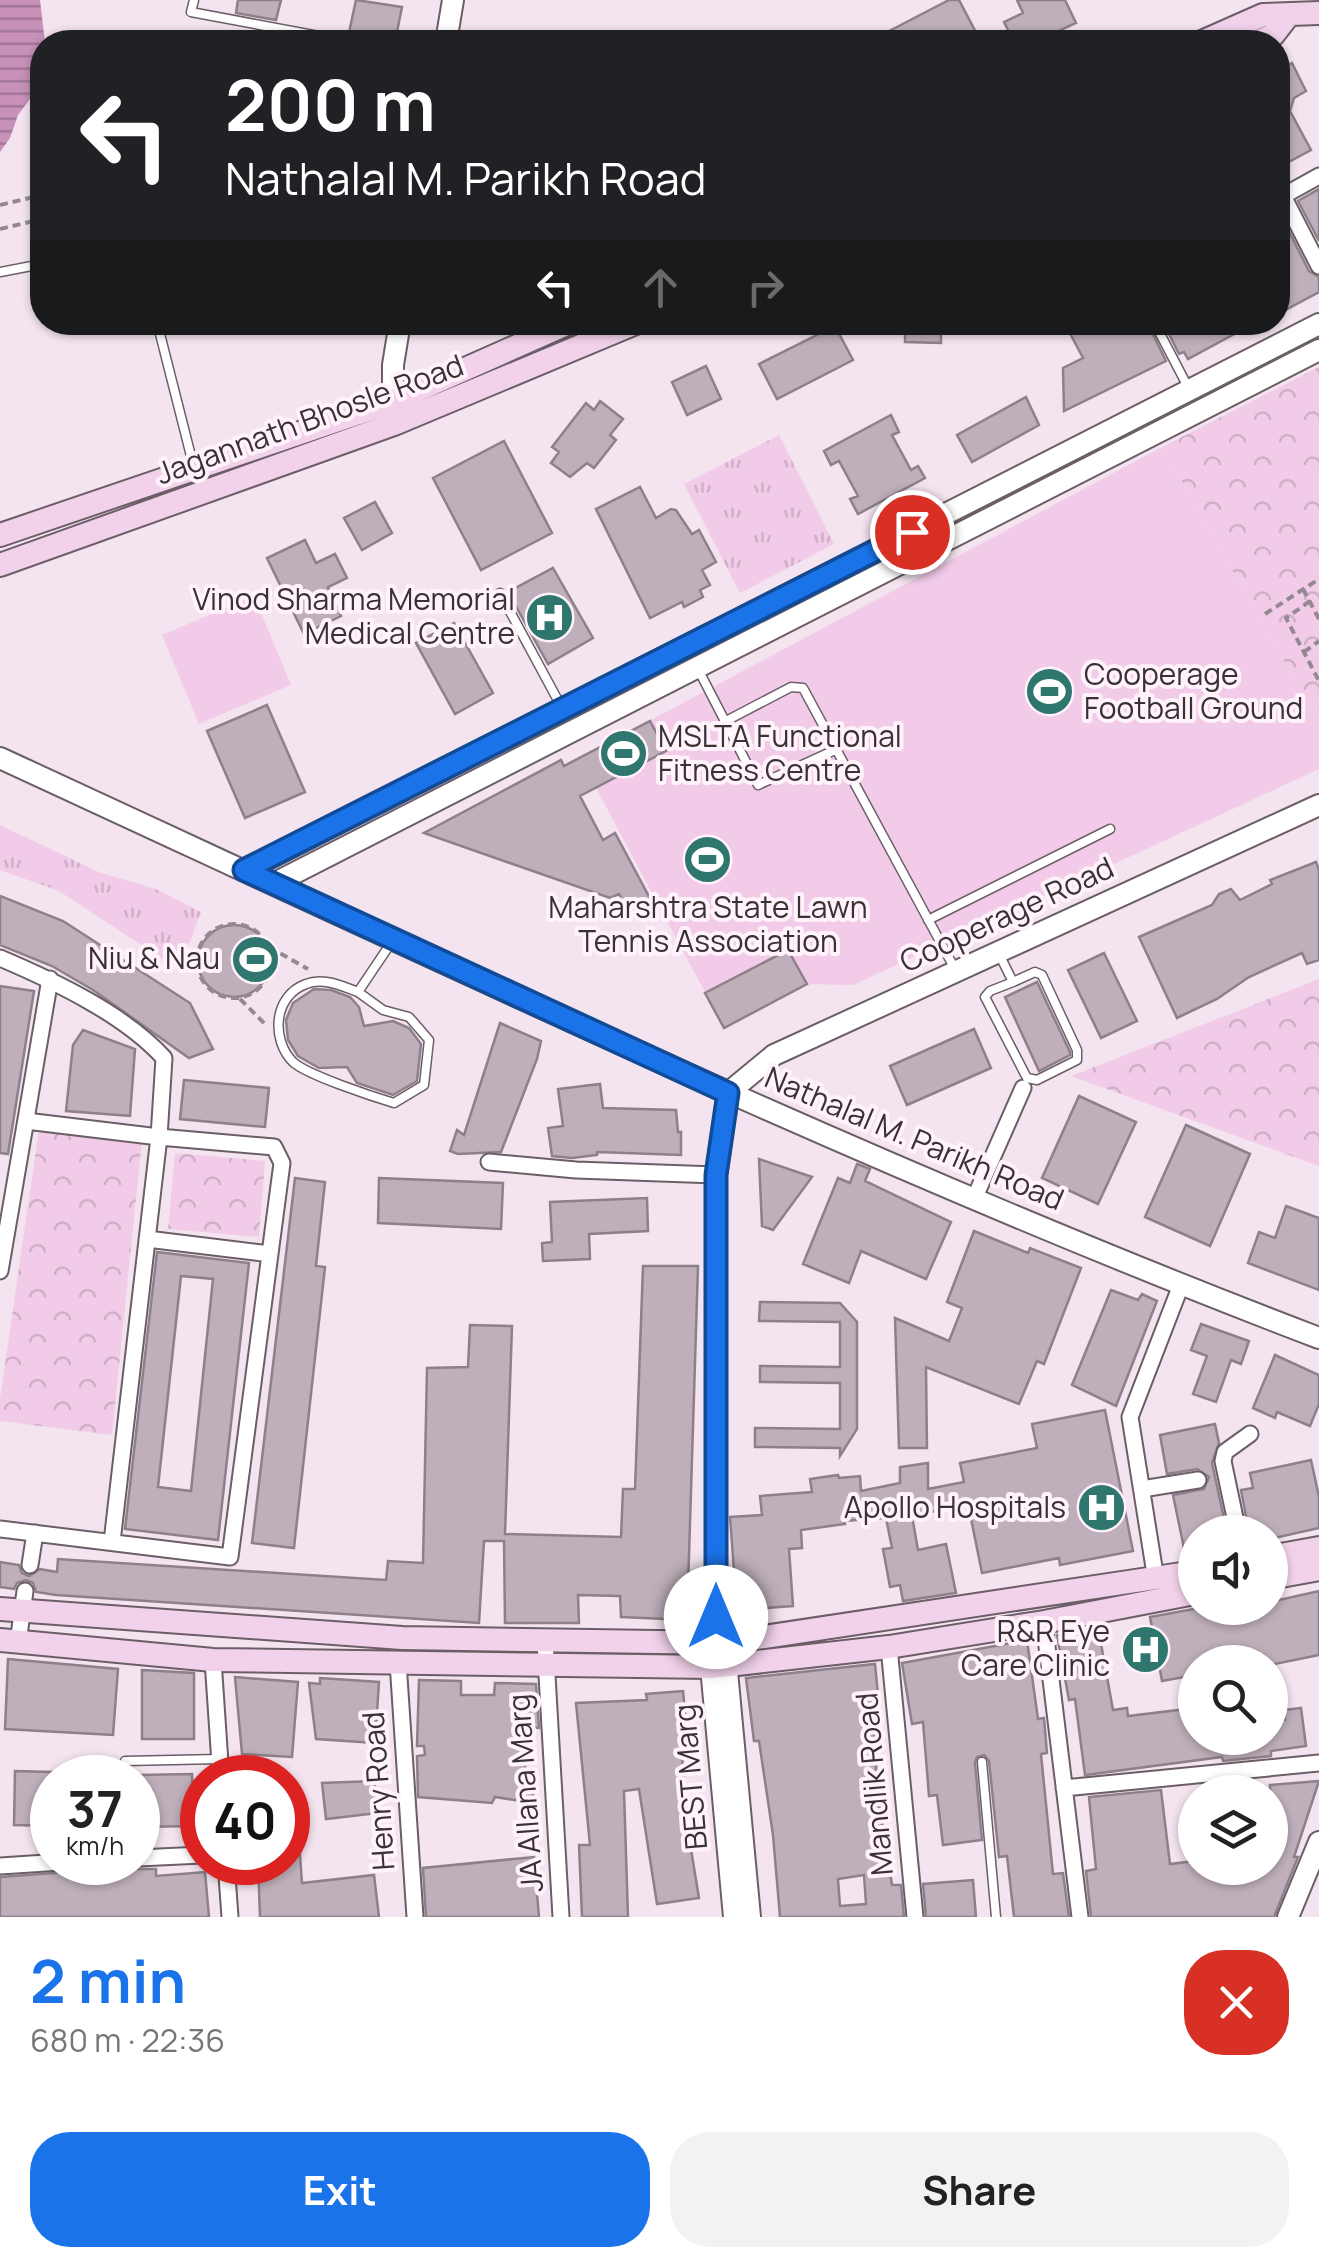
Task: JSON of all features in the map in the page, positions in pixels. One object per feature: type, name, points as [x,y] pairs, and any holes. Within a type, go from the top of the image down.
[{"type":"main road","points":[[1229,30],[1263,15],[1319,13]]},
{"type":"main road","points":[[1277,30],[1287,16]]},
{"type":"main road","points":[[0,535],[195,471],[392,413],[545,335]]},
{"type":"main road","name":"Jagannath Bhosle Road","points":[[0,564],[603,335]]},
{"type":"main road","points":[[1288,1554],[1319,1548]]},
{"type":"main road","points":[[1288,1575],[1319,1569]]},
{"type":"main road","points":[[15,1604],[402,1638],[546,1641],[718,1655],[1178,1575]]},
{"type":"main road","points":[[9,1641],[213,1660],[545,1666],[889,1646],[1178,1596]]},
{"type":"street","points":[[448,30],[453,0]]},
{"type":"street","points":[[1290,192],[1319,176]]},
{"type":"street","points":[[1290,210],[1319,266]]},
{"type":"street","points":[[244,870],[1319,324]]},
{"type":"street","points":[[392,413],[399,335]]},
{"type":"street","points":[[273,884],[1319,350]]},
{"type":"street","name":"Nathalal M. Parikh Road","points":[[0,758],[728,1093],[1180,1285],[1319,1338]]},
{"type":"street","name":"Cooperage Road","points":[[728,1093],[774,1055],[1319,804]]},
{"type":"street","points":[[0,958],[50,980],[147,1039],[164,1058],[112,1542]]},
{"type":"street","points":[[0,1271],[50,980]]},
{"type":"street","points":[[974,1197],[1023,1088]]},
{"type":"street","points":[[728,1093],[716,1175],[716,1617],[750,1917]]},
{"type":"street","points":[[0,1530],[230,1558],[282,1163],[274,1147],[26,1120]]},
{"type":"street","points":[[489,1162],[576,1170],[716,1175]]},
{"type":"street","points":[[147,1239],[270,1254]]},
{"type":"street","points":[[1156,1580],[1130,1417],[1180,1285]]},
{"type":"street","points":[[1234,1515],[1222,1460],[1224,1452],[1250,1434]]},
{"type":"street","points":[[1142,1489],[1198,1480]]},
{"type":"street","points":[[30,1565],[35,1533]]},
{"type":"street","points":[[9,1641],[15,1604]]},
{"type":"street","points":[[1044,1622],[1080,1917]]},
{"type":"street","name":"JA Allana Marg","points":[[546,1641],[562,1917]]},
{"type":"street","name":"Mandlik Road","points":[[889,1646],[915,1917]]},
{"type":"street","name":"BEST Marg","points":[[718,1655],[734,1917]]},
{"type":"street","points":[[213,1660],[220,1755]]},
{"type":"street","name":"Henry Road","points":[[398,1662],[415,1917]]},
{"type":"street","points":[[1064,1788],[1319,1763]]},
{"type":"street","points":[[1288,1917],[1319,1843]]},
{"type":"street","points":[[0,1866],[30,1864]]},
{"type":"street","points":[[228,1885],[230,1917]]},
{"type":"lane","points":[[194,0],[191,12],[287,30]]},
{"type":"lane","points":[[0,272],[30,266]]},
{"type":"lane","points":[[160,335],[195,471]]},
{"type":"lane","points":[[1161,335],[1190,390]]},
{"type":"lane","points":[[500,594],[563,710]]},
{"type":"lane","points":[[696,667],[758,785],[835,750]]},
{"type":"lane","points":[[724,722],[797,686],[803,688],[956,971]]},
{"type":"lane","points":[[928,920],[1110,828]]},
{"type":"lane","points":[[358,992],[393,939]]},
{"type":"lane","points":[[998,952],[1012,982]]},
{"type":"lane","points":[[1035,972],[1042,975],[1077,1050],[1077,1060],[1037,1080],[1026,1078],[986,997],[990,991],[1012,982],[1035,972]]},
{"type":"lane","points":[[330,982],[358,992],[383,1010],[409,1017],[429,1040],[424,1085],[394,1102],[294,1063],[277,1035],[278,1016],[292,994],[305,984],[330,982]]},
{"type":"lane","points":[[982,1762],[996,1917]]},
{"type":"path","points":[[0,204],[30,198]]},
{"type":"path","points":[[0,229],[30,223]]},
{"type":"path","points":[[1265,614],[1319,579]]},
{"type":"path","points":[[1303,590],[1319,618]]},
{"type":"path","points":[[1310,601],[1286,618],[1319,681]]},
{"type":"path","points":[[1304,652],[1319,641]]},
{"type":"path","points":[[240,999],[252,994],[270,977],[272,965],[269,947],[262,936],[252,928],[231,924],[216,928],[199,945],[198,972],[215,994],[240,999],[277,1035]]},
{"type":"path","points":[[269,947],[330,982]]},
{"type":"green space","points":[[1319,367],[1319,723],[1162,447]]},
{"type":"green space","points":[[779,435],[834,544],[740,593],[684,484]]},
{"type":"green space","points":[[1162,447],[1319,723],[1319,769],[853,985],[807,984],[724,1028],[580,758]]},
{"type":"green space","points":[[254,596],[291,685],[199,724],[162,635]]},
{"type":"green space","points":[[0,825],[101,873],[156,889],[201,912],[189,942],[180,953],[164,960],[59,891],[0,870]]},
{"type":"green space","points":[[1319,979],[1319,1166],[1071,1076],[1097,1066]]},
{"type":"green space","points":[[39,1129],[142,1140],[112,1435],[0,1421]]},
{"type":"green space","points":[[175,1153],[265,1161],[259,1237],[168,1229]]},
{"type":"shaded area","points":[[0,0],[40,0],[44,30],[30,30],[30,99],[0,152]]},
{"type":"shaded area","points":[[234,936],[242,938],[230,950],[228,962],[241,984],[229,988],[210,980],[204,961],[208,950]]},
{"type":"building","points":[[238,0],[281,0],[276,20],[236,13]]},
{"type":"building","points":[[356,0],[402,7],[397,30],[350,30]]},
{"type":"building","points":[[949,0],[959,0],[975,30],[891,30]]},
{"type":"building","points":[[1017,0],[1065,0],[1076,23],[1061,30],[1008,30],[1004,22],[1023,13]]},
{"type":"building","points":[[1290,64],[1306,91],[1294,98],[1290,111]]},
{"type":"building","points":[[1290,111],[1311,150],[1290,161]]},
{"type":"building","points":[[1319,189],[1319,241],[1298,201]]},
{"type":"building","points":[[1290,234],[1309,271],[1319,277],[1319,292],[1290,308]]},
{"type":"building","points":[[817,335],[840,335],[853,360],[777,399],[759,364]]},
{"type":"building","points":[[905,335],[941,335],[941,343],[905,342]]},
{"type":"building","points":[[1071,335],[1153,335],[1166,361],[1064,411],[1063,368],[1083,358]]},
{"type":"building","points":[[1170,335],[1232,335],[1188,359],[1184,352],[1179,354]]},
{"type":"building","points":[[706,366],[721,399],[687,415],[672,382]]},
{"type":"building","points":[[1026,397],[1039,425],[972,462],[957,435]]},
{"type":"building","points":[[600,401],[623,419],[610,435],[616,440],[594,468],[587,463],[570,477],[551,463],[559,452],[552,447],[586,403],[594,410]]},
{"type":"building","points":[[891,415],[899,432],[892,435],[911,470],[918,466],[925,478],[858,514],[850,499],[858,496],[839,461],[831,465],[824,451]]},
{"type":"building","points":[[504,441],[552,533],[481,570],[433,478]]},
{"type":"building","points":[[640,487],[656,518],[676,510],[692,534],[699,530],[716,562],[702,570],[710,585],[700,590],[703,597],[684,607],[682,602],[650,618],[596,509]]},
{"type":"building","points":[[375,502],[392,533],[362,550],[344,518]]},
{"type":"building","points":[[305,540],[316,563],[335,554],[347,578],[328,587],[341,616],[304,634],[267,558]]},
{"type":"building","points":[[553,568],[593,638],[548,664],[508,592]]},
{"type":"building","points":[[454,623],[493,693],[455,714],[416,643]]},
{"type":"building","points":[[267,705],[305,792],[245,818],[207,731]]},
{"type":"building","points":[[650,721],[666,751],[580,796],[603,840],[615,833],[653,904],[631,916],[619,894],[610,898],[424,833],[561,760],[564,766]]},
{"type":"building","points":[[1316,862],[1319,960],[1307,964],[1302,953],[1249,977],[1217,999],[1177,1018],[1139,937],[1212,905],[1219,894],[1231,889],[1240,900],[1272,884],[1270,880]]},
{"type":"building","points":[[0,896],[63,921],[190,1003],[213,1049],[189,1058],[93,990],[52,966],[0,945]]},
{"type":"building","points":[[234,925],[259,936],[270,961],[259,986],[234,997],[209,986],[198,961],[209,936]]},
{"type":"building","points":[[788,950],[807,984],[724,1028],[705,993]]},
{"type":"building","points":[[1104,953],[1137,1021],[1101,1038],[1068,970]]},
{"type":"building","points":[[1037,982],[1070,1052],[1039,1071],[1005,997]]},
{"type":"building","points":[[0,986],[34,991],[8,1154],[0,1153]]},
{"type":"building","points":[[314,989],[350,997],[359,1007],[364,1026],[393,1021],[409,1028],[421,1044],[417,1081],[393,1095],[357,1083],[347,1067],[319,1068],[298,1056],[288,1040],[286,1020],[293,1003]]},
{"type":"building","points":[[500,1023],[541,1041],[537,1059],[501,1152],[458,1154],[450,1151],[457,1130],[464,1135]]},
{"type":"building","points":[[974,1029],[991,1068],[907,1105],[890,1066]]},
{"type":"building","points":[[83,1030],[135,1049],[130,1116],[66,1111],[73,1045]]},
{"type":"building","points":[[184,1080],[269,1088],[265,1127],[180,1119]]},
{"type":"building","points":[[600,1084],[603,1108],[676,1110],[681,1155],[597,1152],[572,1158],[552,1156],[548,1128],[563,1126],[558,1089]]},
{"type":"building","points":[[1079,1096],[1136,1122],[1098,1204],[1042,1178]]},
{"type":"building","points":[[1186,1125],[1250,1154],[1210,1246],[1145,1217]]},
{"type":"building","points":[[759,1159],[812,1177],[773,1230],[762,1226]]},
{"type":"building","points":[[857,1164],[870,1169],[865,1181],[951,1222],[926,1279],[861,1251],[849,1283],[803,1264],[838,1178],[850,1183]]},
{"type":"building","points":[[295,1178],[325,1182],[316,1266],[325,1267],[294,1548],[252,1543]]},
{"type":"building","points":[[379,1178],[503,1183],[501,1229],[378,1223]]},
{"type":"building","points":[[647,1198],[648,1231],[589,1234],[590,1259],[543,1261],[542,1243],[552,1242],[550,1202]]},
{"type":"building","points":[[1286,1206],[1319,1218],[1319,1290],[1248,1263],[1259,1232],[1275,1238]]},
{"type":"building","points":[[974,1231],[1028,1253],[1030,1248],[1081,1268],[1044,1364],[1037,1361],[1019,1404],[926,1367],[927,1448],[899,1448],[895,1318],[949,1341],[962,1308],[947,1302]]},
{"type":"building","points":[[157,1252],[249,1263],[218,1540],[125,1529]],"holes":[[[181,1276],[213,1279],[191,1491],[158,1487]]]},
{"type":"building","points":[[643,1266],[698,1266],[687,1620],[621,1617],[620,1596],[578,1595],[579,1623],[505,1623],[504,1541],[484,1541],[479,1623],[56,1595],[36,1592],[33,1583],[26,1580],[14,1589],[0,1587],[0,1562],[19,1565],[22,1573],[29,1576],[40,1569],[57,1572],[58,1559],[386,1580],[388,1561],[423,1563],[427,1368],[468,1367],[470,1325],[512,1326],[505,1534],[621,1537],[623,1489],[635,1489]]},
{"type":"building","points":[[1111,1290],[1138,1300],[1142,1294],[1157,1301],[1116,1406],[1072,1385]]},
{"type":"building","points":[[760,1302],[840,1303],[857,1322],[857,1429],[840,1456],[840,1448],[755,1447],[755,1428],[840,1429],[840,1383],[760,1382],[760,1366],[840,1367],[840,1322],[759,1321]]},
{"type":"building","points":[[1201,1324],[1249,1341],[1241,1364],[1231,1360],[1216,1402],[1193,1394],[1207,1356],[1191,1350]]},
{"type":"building","points":[[1275,1355],[1319,1375],[1319,1404],[1310,1426],[1277,1412],[1275,1418],[1253,1408]]},
{"type":"building","points":[[1105,1410],[1133,1551],[1060,1565],[1059,1558],[982,1573],[968,1504],[912,1516],[918,1550],[946,1544],[956,1593],[903,1601],[900,1585],[890,1587],[883,1549],[892,1548],[886,1518],[844,1521],[845,1524],[801,1530],[802,1548],[789,1549],[793,1606],[737,1610],[730,1517],[762,1515],[760,1496],[812,1492],[810,1479],[838,1475],[860,1476],[861,1491],[900,1483],[900,1467],[928,1463],[928,1489],[964,1482],[960,1463],[1037,1448],[1032,1424]]},
{"type":"building","points":[[1215,1424],[1219,1443],[1212,1463],[1223,1515],[1178,1515],[1178,1519],[1173,1495],[1204,1489],[1209,1477],[1197,1469],[1167,1474],[1160,1435]]},
{"type":"building","points":[[1311,1460],[1319,1497],[1319,1528],[1288,1535],[1288,1515],[1246,1515],[1241,1490],[1253,1488],[1250,1473]]},
{"type":"building","points":[[1319,1591],[1319,1655],[1288,1661],[1288,1645],[1178,1645],[1178,1678],[1162,1681],[1150,1617],[1178,1612],[1178,1625],[1288,1625],[1288,1598]]},
{"type":"building","points":[[1098,1627],[1113,1710],[1127,1708],[1128,1716],[1178,1710],[1178,1755],[1271,1756],[1223,1761],[1222,1757],[1085,1775],[1075,1699],[1069,1700],[1057,1635]]},
{"type":"building","points":[[1027,1640],[1038,1719],[1044,1718],[1047,1753],[1041,1754],[1053,1874],[1063,1873],[1069,1917],[1014,1917],[1007,1856],[999,1857],[989,1761],[984,1755],[977,1757],[975,1763],[982,1840],[943,1845],[937,1795],[929,1796],[923,1722],[912,1724],[902,1663]]},
{"type":"building","points":[[8,1659],[118,1669],[113,1735],[5,1729]]},
{"type":"building","points":[[875,1664],[880,1715],[873,1715],[878,1798],[892,1885],[901,1885],[904,1917],[780,1917],[773,1835],[746,1678]],"holes":[[[864,1875],[866,1904],[840,1906],[838,1879]]]},
{"type":"building","points":[[142,1670],[194,1673],[194,1739],[142,1739]]},
{"type":"building","points":[[235,1677],[298,1682],[292,1755],[242,1754]]},
{"type":"building","points":[[320,1678],[379,1682],[375,1743],[316,1739],[309,1683],[320,1684]]},
{"type":"building","points":[[419,1680],[461,1681],[461,1695],[494,1695],[495,1683],[536,1684],[539,1728],[526,1727],[525,1775],[533,1775],[533,1803],[495,1797],[492,1803],[418,1797],[417,1756],[425,1755],[424,1746],[417,1746]]},
{"type":"building","points":[[683,1691],[689,1752],[682,1753],[687,1825],[699,1898],[657,1904],[639,1789],[624,1791],[628,1917],[582,1917],[579,1845],[590,1845],[576,1703],[647,1700],[646,1694]]},
{"type":"building","points":[[1301,1708],[1306,1746],[1288,1749],[1288,1710]]},
{"type":"building","points":[[15,1771],[30,1771],[30,1825],[14,1825]]},
{"type":"building","points":[[180,1774],[180,1826],[160,1827],[160,1775]]},
{"type":"building","points":[[374,1781],[378,1813],[326,1819],[322,1783]]},
{"type":"building","points":[[1319,1781],[1288,1882],[1288,1784]]},
{"type":"building","points":[[1161,1790],[1170,1864],[1178,1863],[1178,1885],[1287,1885],[1274,1917],[1091,1917],[1086,1871],[1096,1869],[1089,1797]]},
{"type":"building","points":[[534,1857],[539,1917],[426,1917],[423,1868]]},
{"type":"building","points":[[180,1874],[180,1885],[206,1885],[209,1917],[0,1917],[0,1877],[30,1875],[30,1885],[160,1885],[160,1876]]},
{"type":"building","points":[[374,1875],[379,1917],[260,1917],[259,1885],[310,1885]]},
{"type":"building","points":[[973,1880],[976,1917],[926,1917],[923,1884]]},
{"type":"place","name":"Vinod Sharma Memorial Medical Centre","points":[[550,617]]},
{"type":"place","name":"Cooperage Football Ground","points":[[1049,692]]},
{"type":"place","name":"MSLTA Functional Fitness Centre","points":[[623,754]]},
{"type":"place","name":"Maharshtra State Lawn Tennis Association","points":[[708,859]]},
{"type":"place","name":"Niu & Nau","points":[[255,959]]},
{"type":"place","name":"Apollo Hospitals","points":[[1101,1508]]},
{"type":"place","name":"R&R Eye Care Clinic","points":[[1145,1649]]},
{"type":"route","points":[[716,1617],[716,1175],[728,1093],[244,870],[912,532]]}]
